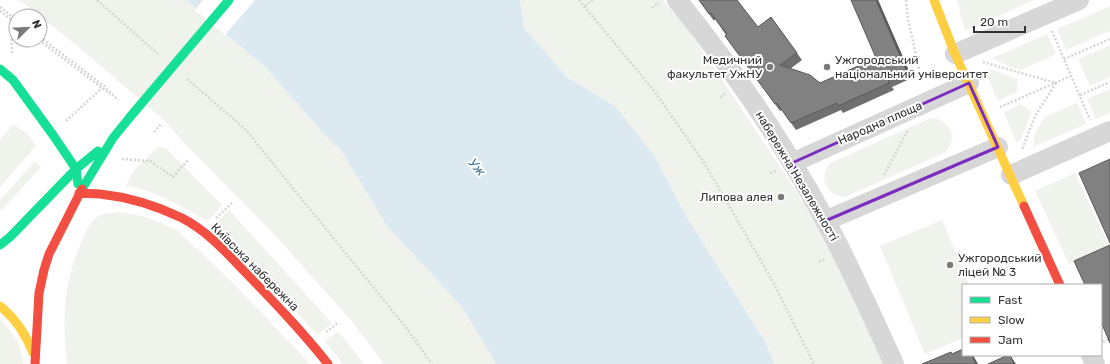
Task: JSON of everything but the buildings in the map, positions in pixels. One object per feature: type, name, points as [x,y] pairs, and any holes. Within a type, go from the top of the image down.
[{"type":"street","points":[[0,245],[10,237],[76,170],[112,138],[229,0]]},
{"type":"street","name":"набережна Незалежності","points":[[678,0],[725,61],[796,161],[829,220],[844,258],[894,364]]},
{"type":"street","points":[[934,0],[955,54],[1060,284]]},
{"type":"street","points":[[955,54],[1079,0]]},
{"type":"street","points":[[0,69],[13,80],[33,106],[76,170],[79,193]]},
{"type":"street","name":"Народна площа","points":[[796,161],[969,83]]},
{"type":"street","points":[[1011,175],[1104,134]]},
{"type":"street","points":[[35,361],[39,293],[49,254],[79,193],[112,138]]},
{"type":"street","points":[[829,220],[998,147]]},
{"type":"street","name":"Київська набережна","points":[[79,193],[106,195],[133,201],[168,213],[203,231],[275,302],[313,343],[328,364]]},
{"type":"street","points":[[0,306],[12,315],[26,335],[35,361]]},
{"type":"path","points":[[97,0],[162,57]]},
{"type":"path","points":[[579,0],[655,92],[705,164],[773,282],[814,364]]},
{"type":"path","points":[[585,6],[593,0]]},
{"type":"path","points":[[652,8],[661,0]]},
{"type":"path","points":[[906,0],[908,19],[922,82]]},
{"type":"path","points":[[1045,15],[1080,95],[1104,134]]},
{"type":"path","points":[[1064,59],[1110,39]]},
{"type":"path","points":[[48,43],[104,86],[120,102],[48,47]]},
{"type":"path","points":[[981,61],[1056,83]]},
{"type":"path","points":[[983,114],[1071,76]]},
{"type":"path","points":[[185,78],[245,129],[408,330],[432,364]]},
{"type":"path","points":[[1080,95],[1110,82]]},
{"type":"path","points":[[1023,154],[1022,150],[1035,116],[1056,83]]},
{"type":"path","points":[[64,124],[102,88]]},
{"type":"path","points":[[154,132],[162,124]]},
{"type":"path","points":[[881,180],[910,128],[909,126]]},
{"type":"path","points":[[117,159],[150,161],[173,177],[188,160]]},
{"type":"path","points":[[216,219],[232,203]]},
{"type":"highlighted area","points":[[969,83],[998,147],[825,221],[792,163]]},
{"type":"shaded area","points":[[19,0],[186,0],[265,67],[334,145],[339,147],[387,226],[462,307],[496,364],[384,364],[350,319],[272,232],[185,144],[164,120],[48,23],[48,8],[29,8]]},
{"type":"shaded area","points":[[520,0],[663,0],[686,26],[811,213],[861,310],[883,364],[774,364],[766,343],[686,216],[654,155],[615,106],[568,78],[524,28]]},
{"type":"shaded area","points":[[957,0],[1034,0],[965,31]]},
{"type":"shaded area","points":[[1110,6],[1110,31],[1066,50],[1057,29]]},
{"type":"shaded area","points":[[1047,34],[1056,54],[1021,70],[992,58]]},
{"type":"shaded area","points":[[1110,45],[1110,77],[1090,86],[1078,59]]},
{"type":"shaded area","points":[[988,69],[1018,79],[1017,92],[998,101],[986,73]]},
{"type":"shaded area","points":[[1110,89],[1110,113],[1096,119],[1087,99]]},
{"type":"shaded area","points":[[1077,103],[1086,124],[1033,147],[1035,133],[1045,117]]},
{"type":"shaded area","points":[[1021,104],[1032,112],[1020,141],[1016,142],[1004,112]]},
{"type":"shaded area","points":[[931,118],[938,119],[948,125],[952,135],[952,140],[946,152],[845,197],[838,196],[829,190],[824,180],[826,169],[830,163]]},
{"type":"shaded area","points":[[13,124],[28,134],[36,146],[0,187],[0,140]]},
{"type":"shaded area","points":[[158,147],[166,148],[222,205],[211,218],[206,220],[157,195],[126,186],[134,170]]},
{"type":"shaded area","points":[[35,161],[41,167],[2,210],[0,208],[0,200]]},
{"type":"shaded area","points":[[1075,173],[1109,246],[1069,264],[1035,191]]},
{"type":"shaded area","points":[[229,210],[332,323],[318,335],[213,226]]},
{"type":"shaded area","points":[[120,212],[147,217],[177,230],[233,283],[310,364],[67,364],[65,348],[66,301],[71,272],[76,256],[86,230],[96,218],[103,214]]},
{"type":"shaded area","points":[[942,220],[969,284],[962,284],[962,338],[925,354],[880,246]]},
{"type":"shaded area","points":[[0,318],[18,342],[24,364],[0,364]]},
{"type":"shaded area","points":[[338,331],[364,364],[343,364],[325,341]]},
{"type":"water","name":"Уж","points":[[186,0],[520,0],[524,28],[568,78],[615,106],[654,155],[686,216],[766,343],[774,364],[496,364],[462,307],[387,226],[339,147],[334,145],[265,67]]},
{"type":"pier","points":[[203,0],[255,0],[225,35],[195,10]]},
{"type":"traffic: fast","points":[[130,117],[229,0]]},
{"type":"traffic: fast","points":[[0,69],[13,80],[53,135],[76,169],[78,184]]},
{"type":"traffic: fast","points":[[82,189],[113,138],[130,117]]},
{"type":"traffic: fast","points":[[0,245],[10,237],[76,169],[98,151]]},
{"type":"traffic: slow","points":[[934,0],[955,54],[1024,206]]},
{"type":"traffic: slow","points":[[0,306],[20,327],[33,353]]},
{"type":"traffic: jam","points":[[35,364],[39,293],[44,270],[49,254],[82,189]]},
{"type":"traffic: jam","points":[[79,193],[111,195],[142,203],[182,218],[200,229],[223,249],[266,294],[298,328],[328,364]]},
{"type":"traffic: jam","points":[[1024,206],[1060,284]]},
{"type":"place","name":"Медичний факультет УжНУ","points":[[770,67]]},
{"type":"place","name":"Ужгородський національний університет","points":[[827,67]]},
{"type":"place","name":"Липова алея","points":[[781,197]]},
{"type":"place","name":"Ужгородський ліцей № 3","points":[[950,265]]}]
